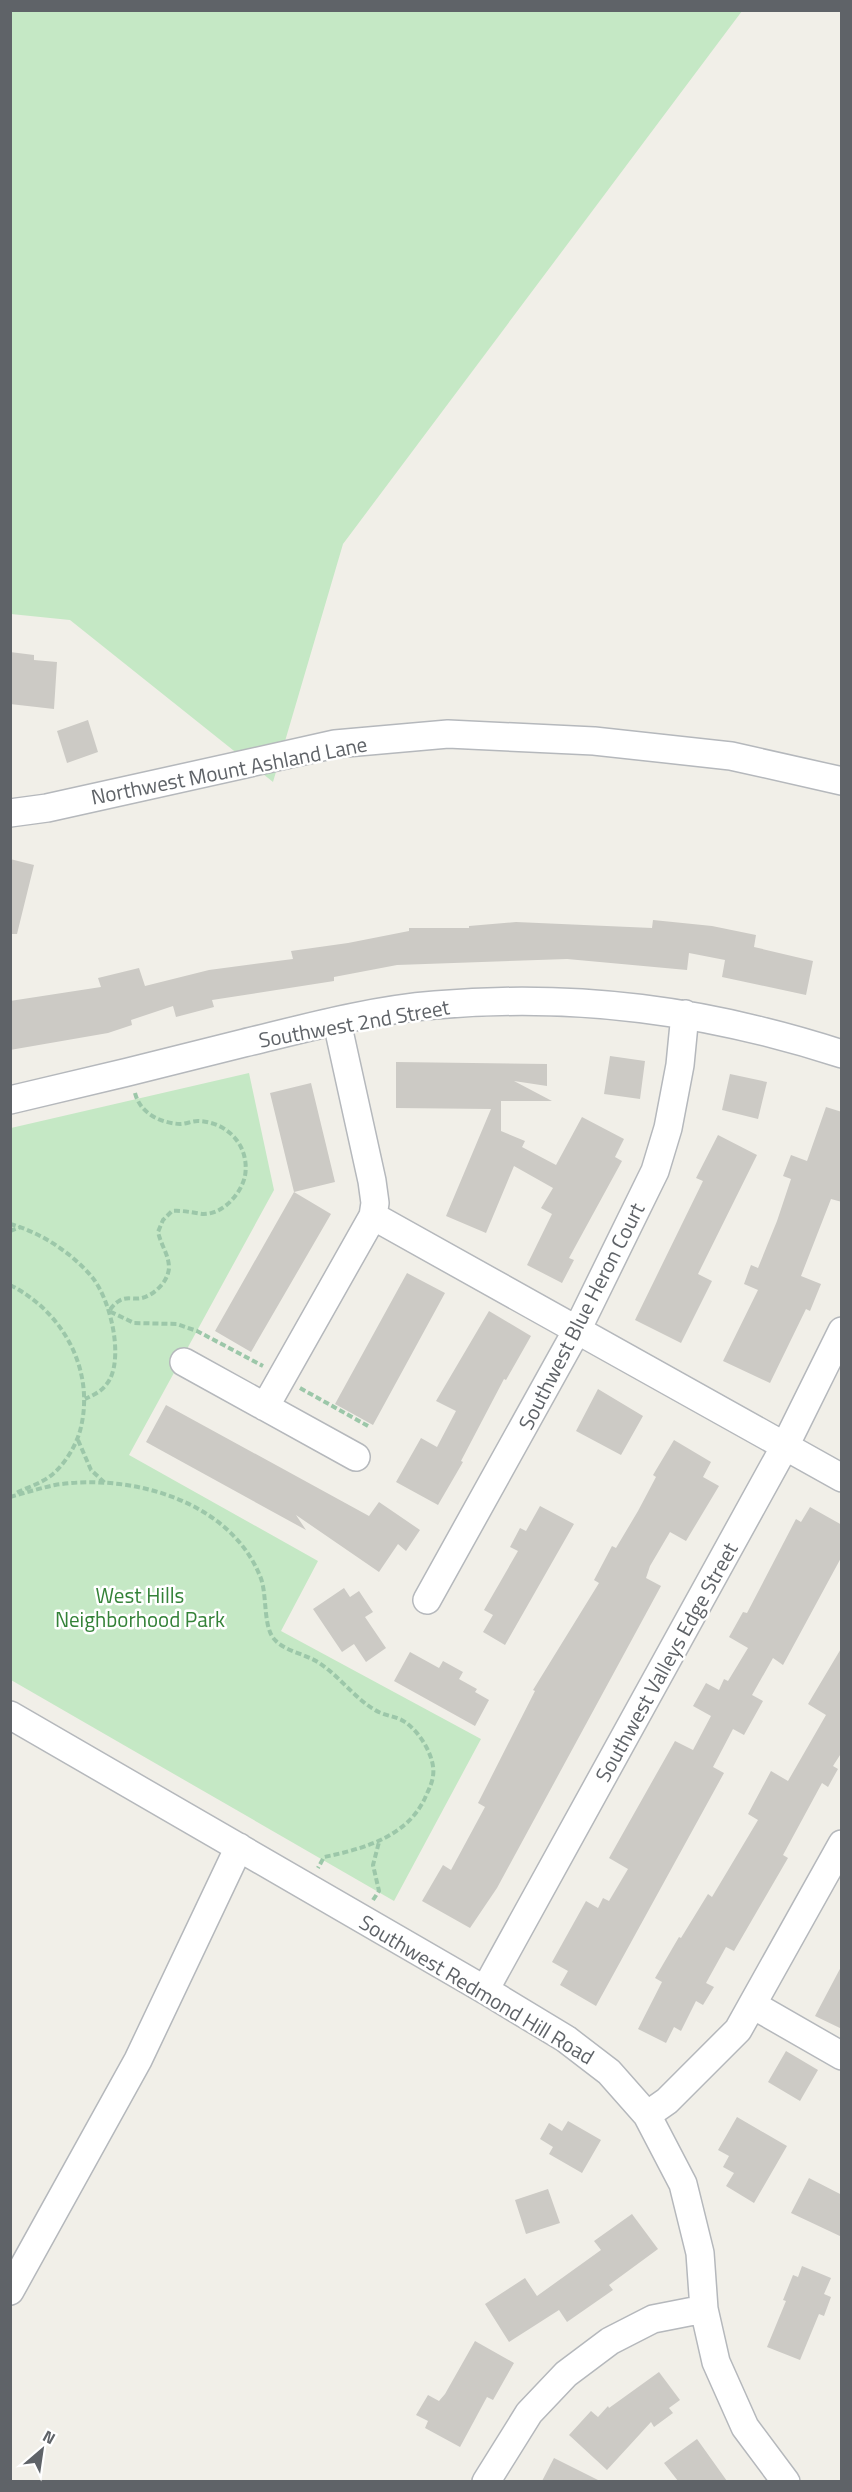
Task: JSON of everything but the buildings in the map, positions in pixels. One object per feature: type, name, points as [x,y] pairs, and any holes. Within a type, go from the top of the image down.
[{"type":"street","name":"Northwest Mount Ashland Lane","points":[[10,813],[47,808],[336,744],[448,734],[594,741],[730,756],[842,781]]},
{"type":"street","name":"Southwest 2nd Street","points":[[10,1100],[337,1022],[433,1005],[538,1001],[648,1008],[723,1020],[842,1054]]},
{"type":"street","name":"Southwest Blue Heron Court","points":[[427,1600],[577,1330],[655,1171],[668,1128],[680,1065],[685,1014]]},
{"type":"street","points":[[265,1407],[373,1216],[375,1203],[372,1181],[337,1022]]},
{"type":"street","points":[[373,1216],[842,1478]]},
{"type":"street","name":"Southwest Valleys Edge Street","points":[[485,1990],[784,1446],[842,1331]]},
{"type":"street","points":[[184,1362],[356,1457]]},
{"type":"street","name":"Southwest Redmond Hill Road","points":[[10,1715],[485,1990],[566,2039],[601,2065],[647,2115],[683,2184],[700,2253],[704,2309],[716,2362],[745,2427],[786,2481]]},
{"type":"street","points":[[647,2115],[667,2101],[714,2058],[738,2031],[842,1844]]},
{"type":"street","points":[[10,2290],[138,2060],[239,1847]]},
{"type":"street","points":[[753,2005],[842,2056]]},
{"type":"street","points":[[486,2481],[529,2413],[566,2374],[610,2341],[653,2319],[704,2309]]},
{"type":"path","points":[[109,1311],[117,1301],[147,1296],[162,1284],[169,1271],[167,1256],[158,1232],[163,1220],[172,1211],[206,1214],[221,1209],[234,1199],[243,1184],[246,1168],[245,1155],[237,1140],[224,1127],[196,1121],[183,1124],[167,1123],[153,1117],[137,1103],[130,1072]]},
{"type":"path","points":[[10,1224],[47,1240],[93,1278],[109,1311],[116,1343],[114,1365],[110,1379],[100,1392],[85,1399]]},
{"type":"path","points":[[10,1231],[21,1227]]},
{"type":"path","points":[[10,1285],[43,1308],[62,1329],[79,1359],[85,1399],[78,1439],[70,1454],[50,1476],[10,1496]]},
{"type":"path","points":[[109,1311],[135,1323],[177,1324],[197,1331],[368,1426]]},
{"type":"path","points":[[78,1439],[91,1470],[105,1483]]},
{"type":"path","points":[[10,1496],[55,1485],[105,1483],[163,1494],[188,1503],[220,1524],[250,1555],[261,1577],[267,1597],[268,1626],[275,1641],[329,1670],[359,1699],[378,1712],[404,1721],[424,1743],[434,1775],[430,1787],[410,1821],[380,1841],[324,1857],[307,1887]]},
{"type":"path","points":[[362,1919],[379,1890],[373,1865],[380,1841]]},
{"type":"green space","points":[[11,11],[742,11],[343,544],[273,782],[70,620],[11,614]]},
{"type":"green space","name":"West Hills Neighborhood Park","points":[[249,1073],[274,1190],[129,1455],[318,1561],[281,1631],[481,1739],[394,1901],[11,1680],[11,1128]]}]
